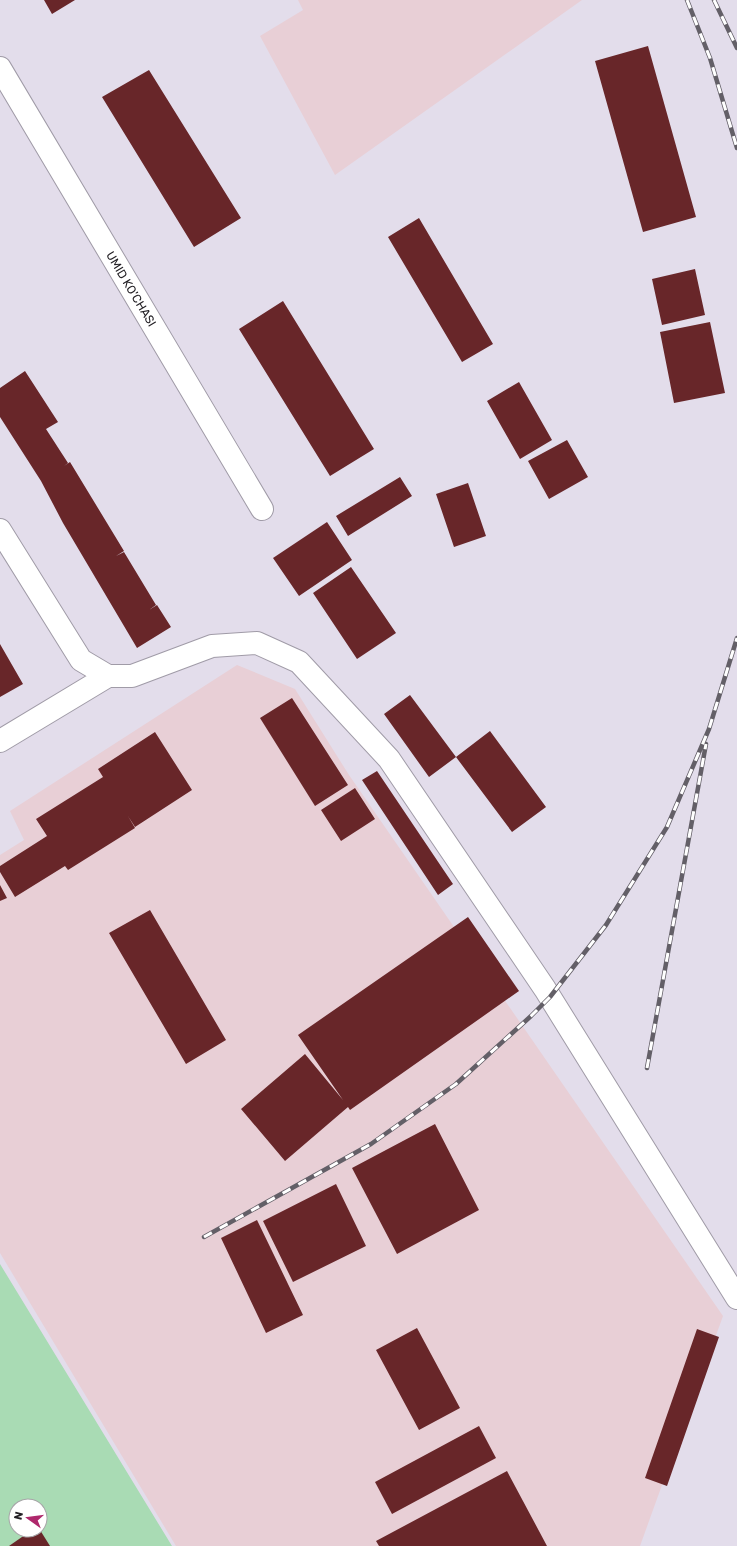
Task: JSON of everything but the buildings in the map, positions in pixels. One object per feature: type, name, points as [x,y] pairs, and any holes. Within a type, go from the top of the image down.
[{"type":"street","name":"UMID KO'CHASI","points":[[0,68],[262,510]]},
{"type":"street","points":[[0,530],[81,660],[108,676],[132,676],[212,646],[257,644],[299,662],[389,759],[545,989],[737,1298]]},
{"type":"street","points":[[0,741],[108,676]]},
{"type":"shaded area","points":[[298,0],[582,0],[335,175],[260,36],[303,10]]},
{"type":"shaded area","points":[[237,665],[295,689],[349,775],[723,1316],[640,1546],[176,1546],[0,1253],[0,855],[24,840],[10,811]]},
{"type":"green space","points":[[0,1264],[172,1546],[0,1546]]},
{"type":"railway","points":[[687,0],[710,58],[737,148]]},
{"type":"railway","points":[[714,0],[737,48]]},
{"type":"railway","points":[[204,1237],[371,1144],[456,1084],[550,997],[606,925],[667,827],[709,729],[737,638]]},
{"type":"railway","points":[[647,1068],[706,744]]}]
